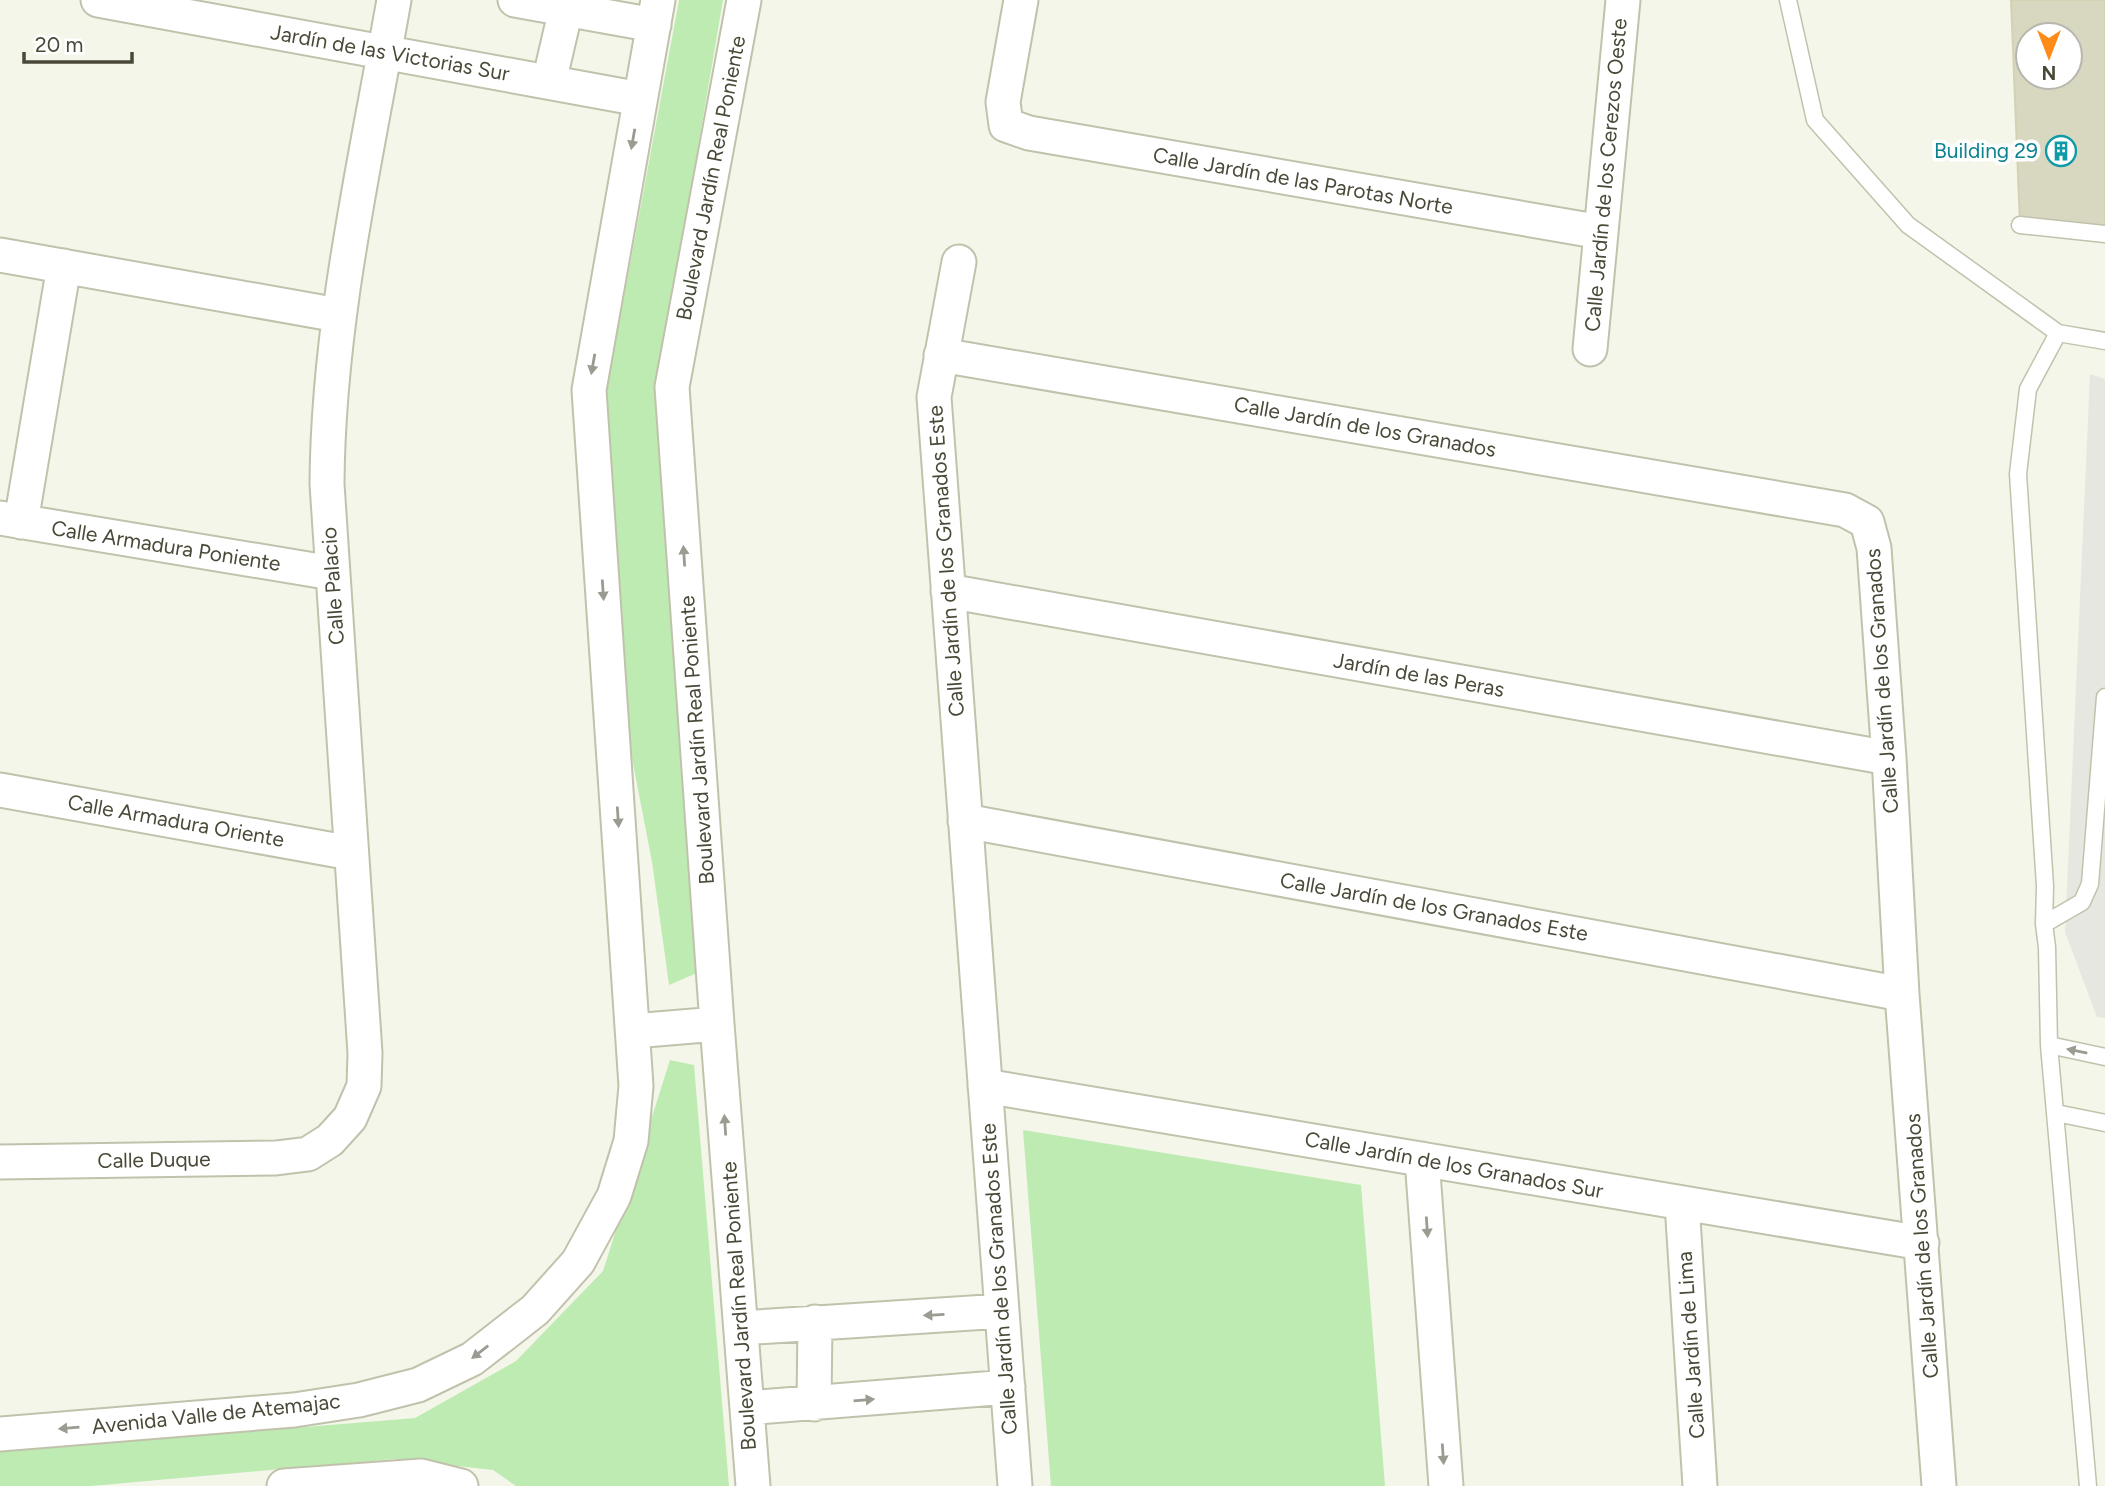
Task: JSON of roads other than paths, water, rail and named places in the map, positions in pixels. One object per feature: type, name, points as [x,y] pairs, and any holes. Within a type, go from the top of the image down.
[{"type":"street","name":"Jardín de las Victorias Sur","points":[[98,0],[640,99]]},
{"type":"street","name":"Calle Palacio","points":[[308,1154],[330,1140],[350,1118],[364,1086],[365,1053],[332,573],[327,430],[338,316],[394,0]]},
{"type":"street","points":[[515,0],[566,9],[656,12],[589,390],[634,1031],[717,1024]]},
{"type":"street","name":"Boulevard Jardín Real Poniente","points":[[744,0],[672,387],[753,1486]]},
{"type":"street","name":"Calle Jardín de las Parotas Norte","points":[[1021,0],[1003,102],[1006,125],[1029,134],[1601,232]]},
{"type":"street","name":"Calle Jardín de los Cerezos Oeste","points":[[1590,349],[1623,0]]},
{"type":"street","points":[[549,82],[566,9]]},
{"type":"street","points":[[0,255],[338,316]]},
{"type":"street","name":"Calle Jardín de los Granados Este","points":[[959,262],[933,397],[1015,1486]]},
{"type":"street","points":[[10,520],[64,266]]},
{"type":"street","name":"Calle Jardín de los Granados","points":[[942,355],[1845,510],[1867,522],[1874,548],[1902,994],[1939,1486]]},
{"type":"street","name":"Calle Armadura Poniente","points":[[10,520],[332,573]]},
{"type":"street","name":"Jardín de las Peras","points":[[948,591],[1889,758]]},
{"type":"street","name":"Calle Armadura Oriente","points":[[0,790],[351,853]]},
{"type":"street","name":"Calle Jardín de los Granados Este","points":[[965,821],[1902,994]]},
{"type":"street","name":"Avenida Valle de Atemajac","points":[[0,1434],[294,1410],[359,1400],[418,1385],[472,1359],[534,1310],[578,1262],[614,1196],[631,1141],[636,1086],[634,1031]]},
{"type":"street","name":"Calle Jardín de los Granados Sur","points":[[985,1086],[1922,1243]]},
{"type":"street","name":"Calle Duque","points":[[0,1162],[276,1158],[308,1154]]},
{"type":"street","points":[[1422,1159],[1446,1486]]},
{"type":"street","name":"Calle Jardín de Lima","points":[[1682,1203],[1700,1486]]},
{"type":"street","points":[[741,1328],[1002,1311]]},
{"type":"street","points":[[814,1404],[815,1322]]},
{"type":"street","points":[[747,1408],[1008,1387]]},
{"type":"street","points":[[284,1486],[421,1476],[461,1486]]},
{"type":"lane","points":[[1788,0],[1815,120],[1908,225],[2058,333],[2105,341]]},
{"type":"lane","points":[[2020,225],[2105,234]]},
{"type":"lane","points":[[2058,333],[2028,389],[2018,474],[2045,886],[2049,1045],[2088,1486]]},
{"type":"lane","points":[[2044,924],[2082,902],[2091,884],[2105,697]]},
{"type":"lane","points":[[2049,1045],[2105,1057]]},
{"type":"lane","points":[[2056,1113],[2105,1123]]},
{"type":"place","name":"Building 29","points":[[2061,151]]}]
